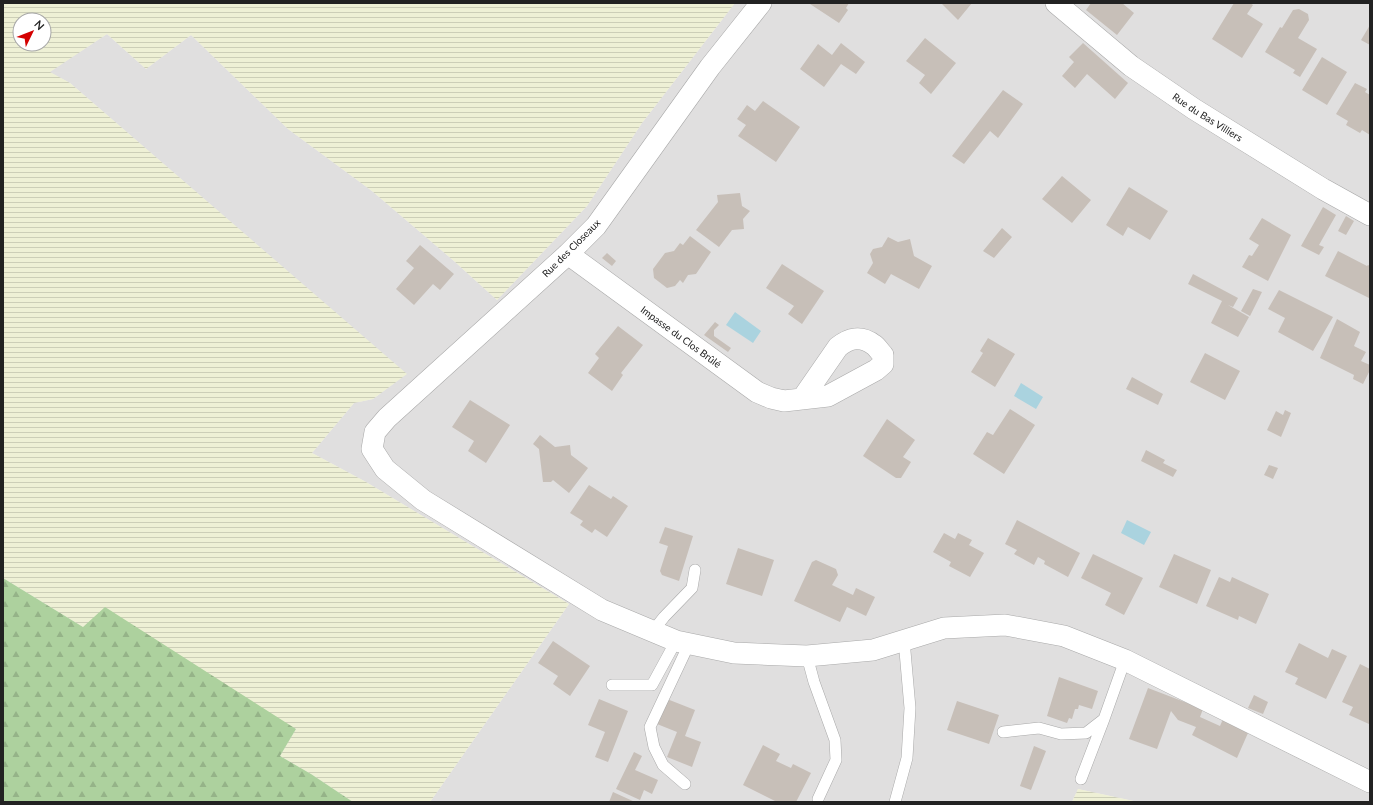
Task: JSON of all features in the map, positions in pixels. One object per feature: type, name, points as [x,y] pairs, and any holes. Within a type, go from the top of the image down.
[{"type":"street","name":"Rue des Closeaux","points":[[653,631],[602,610],[423,500],[385,470],[372,449],[375,432],[387,418],[568,254],[596,226],[710,67],[761,3]]},
{"type":"street","name":"Rue du Bas Villiers","points":[[1056,3],[1130,66],[1194,109],[1316,185],[1370,215]]},
{"type":"street","name":"Impasse du Clos Brûlé","points":[[568,254],[757,392],[771,398],[784,401],[802,399]]},
{"type":"street","points":[[653,631],[682,642],[734,653],[807,656],[873,650],[944,628],[1005,625],[1064,636],[1125,660],[1370,782]]},
{"type":"lane","points":[[653,631],[664,617],[692,588],[696,570]]},
{"type":"lane","points":[[895,802],[907,758],[910,708],[904,640]]},
{"type":"lane","points":[[612,685],[652,685],[682,642]]},
{"type":"lane","points":[[682,642],[650,727],[654,747],[663,765],[685,784]]},
{"type":"lane","points":[[807,656],[814,682],[835,740],[836,760],[818,799]]},
{"type":"lane","points":[[1081,779],[1125,660]]},
{"type":"lane","points":[[1003,732],[1039,728],[1061,734],[1086,733],[1104,719]]},
{"type":"shaded area","points":[[735,3],[1370,3],[1370,802],[1138,802],[1078,789],[1072,802],[430,802],[569,604],[366,482],[312,453],[354,403],[373,399],[406,374],[70,83],[49,72],[107,34],[146,69],[191,35],[288,129],[372,191],[497,300],[587,206],[642,123]]},
{"type":"green space","points":[[3,3],[735,3],[642,123],[587,206],[497,300],[372,191],[288,129],[191,35],[146,69],[107,34],[50,72],[70,83],[407,374],[373,399],[354,403],[312,453],[366,482],[569,604],[430,802],[353,802],[311,774],[280,756],[296,729],[83,627],[3,578]]},
{"type":"green space","points":[[3,578],[83,627],[105,607],[296,729],[280,756],[311,774],[353,802],[3,802]]},
{"type":"green space","points":[[1078,789],[1138,802],[1072,802]]},
{"type":"water","points":[[735,312],[761,331],[753,343],[726,325]]},
{"type":"water","points":[[1021,383],[1043,397],[1036,409],[1014,396]]},
{"type":"water","points":[[1127,520],[1151,532],[1144,545],[1121,533]]},
{"type":"building","points":[[849,3],[846,8],[848,10],[839,23],[810,4]]},
{"type":"building","points":[[941,3],[972,3],[958,20]]},
{"type":"building","points":[[1091,3],[1122,3],[1134,13],[1117,35],[1086,10]]},
{"type":"building","points":[[1234,3],[1250,3],[1253,5],[1247,14],[1263,24],[1242,58],[1212,39]]},
{"type":"building","points":[[1299,9],[1308,14],[1309,20],[1298,38],[1317,49],[1300,77],[1293,73],[1295,70],[1265,52],[1280,27],[1282,28],[1293,10]]},
{"type":"building","points":[[1370,25],[1370,45],[1361,40]]},
{"type":"building","points":[[925,38],[956,63],[931,94],[919,83],[925,75],[906,61]]},
{"type":"building","points":[[841,43],[865,62],[856,74],[841,64],[824,87],[800,69],[818,44],[832,55]]},
{"type":"building","points":[[1083,43],[1128,83],[1115,99],[1087,74],[1075,88],[1062,76],[1074,62],[1069,57]]},
{"type":"building","points":[[1322,57],[1347,72],[1327,105],[1302,90]]},
{"type":"building","points":[[1355,83],[1367,89],[1365,92],[1370,95],[1370,135],[1362,130],[1360,133],[1346,125],[1348,121],[1336,114]]},
{"type":"building","points":[[1003,90],[1023,104],[998,138],[990,131],[964,164],[952,156]]},
{"type":"building","points":[[763,101],[800,127],[776,162],[738,136],[746,125],[737,119],[747,105],[755,111]]},
{"type":"building","points":[[1062,176],[1091,200],[1072,223],[1042,199]]},
{"type":"building","points":[[1129,187],[1168,211],[1150,240],[1128,227],[1123,236],[1106,225]]},
{"type":"building","points":[[740,193],[742,206],[750,211],[743,219],[744,229],[732,230],[719,247],[696,230],[718,202],[717,195]]},
{"type":"building","points":[[1323,207],[1336,215],[1319,245],[1324,247],[1319,255],[1301,246]]},
{"type":"building","points":[[1346,216],[1354,221],[1346,235],[1338,231]]},
{"type":"building","points":[[1262,218],[1291,235],[1268,281],[1242,267],[1249,255],[1252,256],[1259,245],[1249,239]]},
{"type":"building","points":[[1002,228],[1012,237],[994,258],[983,251]]},
{"type":"building","points":[[690,236],[711,252],[696,274],[688,275],[683,283],[680,280],[675,286],[667,288],[654,278],[653,269],[665,253],[674,251],[680,243],[683,245]]},
{"type":"building","points":[[888,237],[898,242],[910,239],[914,256],[932,266],[919,289],[891,274],[885,284],[867,273],[873,263],[870,254],[873,249],[882,247]]},
{"type":"building","points":[[420,245],[454,274],[440,290],[433,284],[414,305],[396,289],[414,268],[406,261]]},
{"type":"building","points":[[1338,251],[1367,266],[1370,266],[1369,298],[1325,276]]},
{"type":"building","points":[[607,253],[616,261],[612,266],[602,258]]},
{"type":"building","points":[[782,264],[824,291],[802,324],[788,314],[794,306],[766,288]]},
{"type":"building","points":[[1193,274],[1238,298],[1233,307],[1228,305],[1249,317],[1238,337],[1211,323],[1222,301],[1188,284]]},
{"type":"building","points":[[1253,289],[1262,292],[1250,316],[1241,311]]},
{"type":"building","points":[[1279,290],[1333,317],[1313,351],[1278,332],[1285,318],[1268,309]]},
{"type":"building","points":[[1337,319],[1360,332],[1354,346],[1366,352],[1361,361],[1370,365],[1370,370],[1363,384],[1353,379],[1354,375],[1320,358]]},
{"type":"building","points":[[715,322],[719,325],[714,330],[714,336],[731,348],[728,352],[704,335]]},
{"type":"building","points":[[618,326],[643,345],[621,373],[623,375],[612,391],[588,373],[599,358],[595,354]]},
{"type":"building","points":[[988,338],[1015,354],[995,387],[971,372],[983,353],[980,351]]},
{"type":"building","points":[[1205,353],[1240,371],[1225,400],[1190,382]]},
{"type":"building","points":[[1132,377],[1163,394],[1158,405],[1126,389]]},
{"type":"building","points":[[470,400],[510,425],[486,463],[468,451],[474,441],[452,427]]},
{"type":"building","points":[[1010,409],[1035,425],[1004,474],[973,454],[987,432],[993,435]]},
{"type":"building","points":[[1285,410],[1291,413],[1281,437],[1267,430],[1276,411],[1283,415]]},
{"type":"building","points":[[887,419],[915,440],[903,457],[911,462],[901,478],[896,478],[863,456]]},
{"type":"building","points":[[540,435],[555,447],[570,445],[571,455],[588,468],[569,493],[553,480],[551,482],[543,482],[539,449],[533,444]]},
{"type":"building","points":[[1146,450],[1165,460],[1163,463],[1177,470],[1173,477],[1141,461]]},
{"type":"building","points":[[1269,465],[1278,468],[1273,479],[1264,475]]},
{"type":"building","points":[[589,485],[611,499],[613,496],[628,506],[607,537],[595,529],[592,533],[580,525],[583,521],[570,513]]},
{"type":"building","points":[[1017,520],[1080,553],[1068,577],[1044,564],[1045,561],[1038,557],[1034,565],[1014,554],[1017,550],[1005,544]]},
{"type":"building","points":[[665,527],[693,536],[679,581],[662,575],[660,571],[668,546],[659,543]]},
{"type":"building","points":[[944,533],[955,539],[958,533],[972,540],[969,545],[984,553],[970,577],[949,566],[951,562],[933,552]]},
{"type":"building","points":[[738,548],[774,560],[762,596],[726,584]]},
{"type":"building","points":[[1093,554],[1143,578],[1124,615],[1105,605],[1111,593],[1081,578]]},
{"type":"building","points":[[1174,554],[1211,570],[1197,604],[1159,587]]},
{"type":"building","points":[[816,560],[836,569],[838,575],[832,585],[853,595],[856,588],[875,597],[866,616],[847,607],[840,622],[794,601],[812,562]]},
{"type":"building","points":[[1219,577],[1230,582],[1232,577],[1269,594],[1256,624],[1239,616],[1238,620],[1206,606]]},
{"type":"building","points":[[553,641],[590,666],[570,696],[553,684],[558,676],[538,663]]},
{"type":"building","points":[[1299,643],[1328,658],[1332,649],[1347,656],[1326,699],[1295,684],[1298,678],[1285,672]]},
{"type":"building","points":[[1360,664],[1370,669],[1369,724],[1349,715],[1353,707],[1342,702]]},
{"type":"building","points":[[1059,677],[1098,691],[1092,709],[1079,705],[1078,709],[1075,709],[1072,719],[1069,718],[1067,723],[1047,716]]},
{"type":"building","points":[[1148,688],[1203,709],[1200,717],[1220,726],[1223,719],[1248,733],[1237,758],[1192,735],[1196,727],[1178,720],[1171,711],[1157,749],[1129,739]]},
{"type":"building","points":[[1254,695],[1268,702],[1263,714],[1248,708]]},
{"type":"building","points":[[599,699],[628,711],[608,762],[595,757],[605,732],[588,725]]},
{"type":"building","points":[[667,699],[695,710],[685,736],[701,742],[692,767],[667,757],[677,732],[657,724]]},
{"type":"building","points":[[957,701],[999,715],[989,744],[947,730]]},
{"type":"building","points":[[763,745],[780,754],[776,761],[791,768],[793,764],[811,773],[796,802],[775,802],[743,785]]},
{"type":"building","points":[[1034,746],[1046,751],[1031,790],[1020,786]]},
{"type":"building","points":[[634,752],[642,756],[635,770],[658,780],[652,794],[644,790],[640,800],[616,789]]},
{"type":"building","points":[[613,792],[635,802],[609,802]]}]
